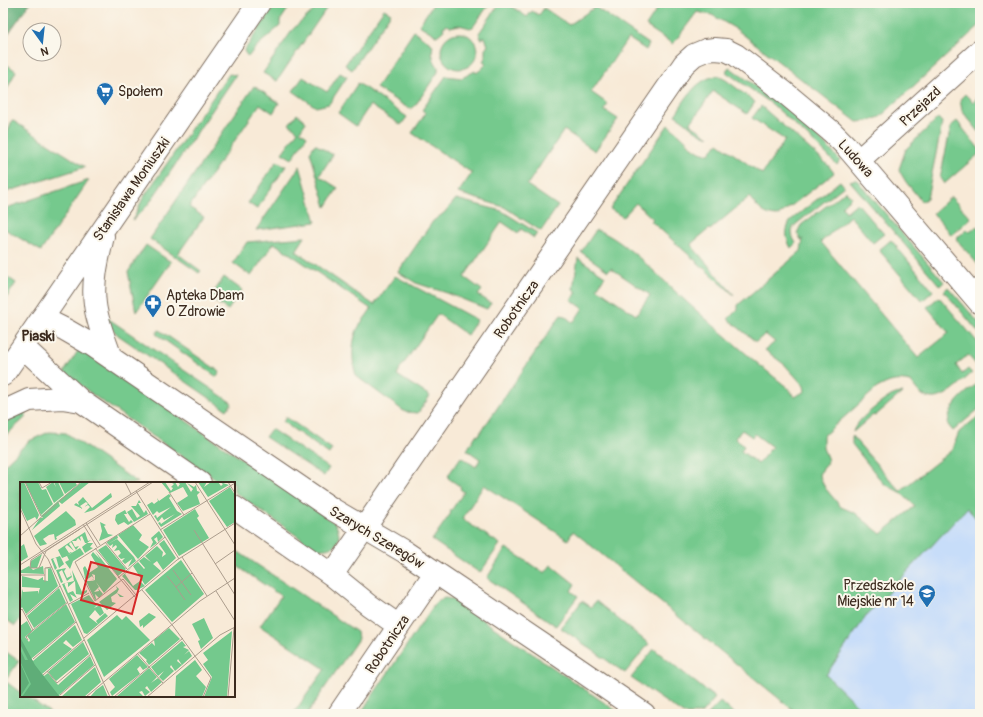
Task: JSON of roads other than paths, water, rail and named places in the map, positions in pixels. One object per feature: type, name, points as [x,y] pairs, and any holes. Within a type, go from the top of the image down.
[{"type":"street","name":"Stanisława Moniuszki","points":[[3,375],[259,3]]},
{"type":"street","name":"Ludowa","points":[[706,50],[726,50],[736,55],[832,132],[859,160],[980,303]]},
{"type":"street","name":"Robotnicza","points":[[332,575],[684,64],[694,55],[706,50]]},
{"type":"street","name":"Przejazd","points":[[859,160],[980,51]]},
{"type":"street","points":[[104,227],[94,290],[94,302],[110,358]]},
{"type":"street","name":"Szarych Szeregów","points":[[42,318],[66,330],[110,358],[332,510],[405,552],[552,650],[644,714]]},
{"type":"street","points":[[22,347],[82,401],[199,482]]},
{"type":"street","points":[[3,412],[29,400],[62,398],[82,401]]},
{"type":"street","points":[[235,508],[332,575],[369,605],[399,626]]},
{"type":"street","name":"Robotnicza","points":[[338,714],[435,573]]},
{"type":"place","name":"Społem","points":[[105,106]]},
{"type":"place","name":"Apteka Dbam O Zdrowie","points":[[153,318]]},
{"type":"place","name":"Przedszkole Miejskie nr 14","points":[[927,608]]},
{"type":"district","name":"Piaski","points":[[38,336]]}]
